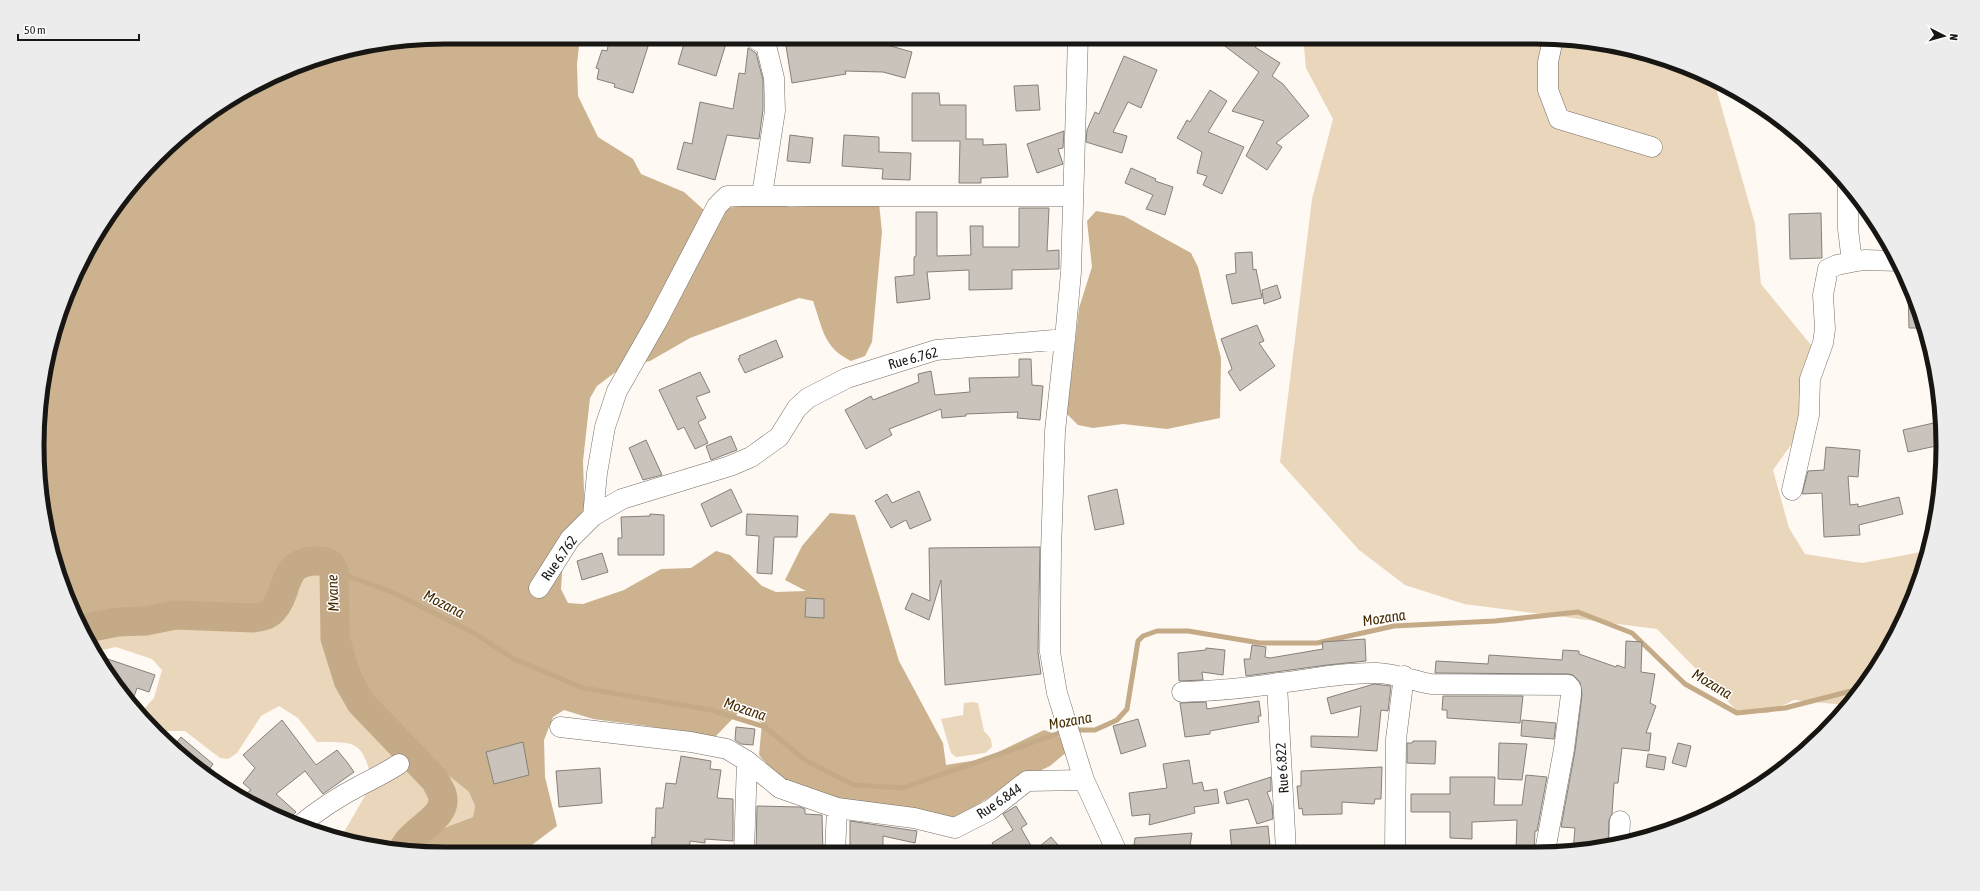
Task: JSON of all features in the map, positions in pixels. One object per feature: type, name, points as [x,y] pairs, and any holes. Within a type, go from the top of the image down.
[{"type":"street","points":[[762,195],[775,111],[774,78],[766,45],[764,44]]},
{"type":"street","points":[[1078,44],[1071,272],[1055,432],[1051,551],[1050,652],[1057,693],[1084,780],[1115,847]]},
{"type":"street","points":[[1551,45],[1548,62],[1548,90],[1559,119],[1652,147]]},
{"type":"street","points":[[1848,195],[1848,229],[1852,262]]},
{"type":"street","points":[[593,516],[597,473],[605,427],[617,392],[657,321],[717,206],[727,196],[1073,196]]},
{"type":"street","points":[[1792,490],[1809,415],[1810,379],[1823,344],[1825,329],[1823,295],[1828,269],[1837,265],[1864,260],[1891,261]]},
{"type":"street","name":"Rue 6.762","points":[[539,588],[570,539],[593,516],[622,499],[730,466],[751,457],[779,437],[797,408],[808,398],[847,378],[936,350],[1065,339]]},
{"type":"street","points":[[1182,692],[1225,690],[1345,674],[1404,676],[1415,681],[1431,684],[1568,685],[1571,689],[1571,695],[1564,749],[1546,847]]},
{"type":"street","points":[[1395,847],[1396,739],[1404,676]]},
{"type":"street","name":"Rue 6.822","points":[[1277,684],[1286,847]]},
{"type":"street","name":"Rue 6.844","points":[[560,727],[711,745],[727,749],[747,760],[780,788],[838,808],[914,818],[955,828],[990,810],[1027,781],[1084,780]]},
{"type":"street","points":[[744,847],[747,760]]},
{"type":"street","points":[[305,822],[362,784],[382,776],[399,764]]},
{"type":"street","points":[[835,847],[838,808]]},
{"type":"street","points":[[1619,838],[1620,821]]},
{"type":"shaded area","points":[[446,44],[579,44],[577,64],[578,96],[598,137],[633,159],[641,174],[684,192],[705,211],[763,203],[791,207],[879,203],[882,232],[872,342],[865,356],[851,361],[835,350],[825,336],[813,301],[799,298],[690,338],[650,361],[621,368],[597,386],[590,398],[583,461],[585,521],[563,560],[561,589],[568,603],[583,604],[624,590],[661,569],[691,568],[716,551],[730,555],[762,586],[776,592],[806,591],[785,580],[802,546],[830,513],[855,515],[899,661],[943,743],[946,765],[984,759],[1044,730],[1058,735],[1069,750],[1050,766],[999,790],[955,821],[825,798],[776,775],[759,755],[762,723],[741,710],[715,737],[593,719],[564,710],[553,717],[544,740],[545,777],[557,826],[529,847],[419,846],[436,831],[473,817],[475,806],[469,792],[433,763],[395,723],[374,708],[354,676],[347,650],[344,604],[346,577],[342,562],[325,553],[300,555],[289,561],[267,597],[256,606],[204,610],[146,607],[83,619],[65,575],[52,524],[47,498],[44,446],[47,393],[65,316],[85,268],[112,222],[127,201],[162,162],[201,127],[222,112],[268,85],[316,65],[393,47]]},
{"type":"shaded area","points":[[1304,44],[1561,45],[1587,47],[1613,52],[1664,65],[1716,87],[1755,224],[1761,284],[1820,356],[1809,420],[1773,470],[1789,528],[1805,554],[1862,563],[1921,552],[1915,575],[1895,623],[1868,669],[1841,705],[1794,700],[1768,713],[1739,713],[1657,629],[1464,604],[1405,585],[1359,550],[1280,462],[1312,199],[1333,119],[1306,68]]},
{"type":"shaded area","points":[[1096,211],[1124,216],[1191,253],[1198,267],[1221,358],[1220,418],[1167,429],[1123,424],[1093,428],[1078,425],[1067,414],[1079,308],[1092,267],[1087,221]]},
{"type":"shaded area","points":[[325,553],[342,562],[346,577],[344,604],[347,650],[374,708],[395,723],[433,763],[469,792],[475,806],[473,817],[436,831],[419,846],[393,844],[343,833],[373,782],[365,758],[361,751],[350,744],[342,742],[317,742],[298,718],[279,706],[261,716],[237,753],[228,759],[220,758],[185,731],[164,731],[144,709],[154,698],[162,670],[152,659],[116,647],[101,650],[83,619],[146,607],[204,610],[267,597],[289,561],[300,555]]},
{"type":"shaded area","points":[[964,703],[978,703],[984,731],[991,739],[992,747],[985,753],[956,757],[951,753],[941,719],[963,715]]},
{"type":"building","points":[[608,44],[619,44],[625,46],[625,44],[649,44],[633,93],[614,87],[615,84],[597,79],[599,69],[596,68],[602,50],[607,51]]},
{"type":"building","points":[[684,44],[726,44],[716,76],[678,64]]},
{"type":"building","points":[[799,44],[884,44],[912,52],[905,78],[883,72],[845,71],[846,74],[792,83],[786,46]]},
{"type":"building","points":[[1222,44],[1257,44],[1255,47],[1280,63],[1272,76],[1283,84],[1309,116],[1276,143],[1282,147],[1267,170],[1246,156],[1264,121],[1232,111],[1259,72]]},
{"type":"building","points":[[748,48],[756,53],[763,80],[763,110],[759,139],[727,135],[715,180],[677,169],[684,142],[692,144],[700,102],[733,109],[739,73],[745,74]]},
{"type":"building","points":[[1124,56],[1157,70],[1141,108],[1128,102],[1113,132],[1127,136],[1122,153],[1086,142],[1087,130],[1095,112],[1099,114]]},
{"type":"building","points":[[1038,85],[1040,110],[1016,111],[1014,86]]},
{"type":"building","points":[[1210,90],[1227,101],[1208,132],[1244,147],[1222,194],[1203,185],[1207,176],[1197,173],[1202,152],[1177,138],[1187,120],[1190,122]]},
{"type":"building","points":[[912,93],[939,93],[940,105],[966,105],[966,139],[983,139],[983,145],[1006,144],[1008,177],[981,178],[981,183],[959,183],[960,141],[912,141]]},
{"type":"building","points":[[1064,131],[1063,148],[1058,149],[1063,164],[1037,173],[1027,144]]},
{"type":"building","points":[[790,135],[813,138],[810,163],[787,161]]},
{"type":"building","points":[[844,135],[879,137],[879,152],[911,153],[910,180],[882,179],[883,169],[842,166]]},
{"type":"building","points":[[1131,168],[1156,179],[1155,181],[1173,187],[1165,215],[1146,209],[1153,195],[1125,183]]},
{"type":"building","points":[[1019,208],[1049,208],[1047,251],[1059,250],[1059,269],[1012,270],[1012,289],[969,290],[969,270],[927,272],[930,299],[897,303],[895,277],[914,275],[914,257],[916,256],[916,212],[937,212],[937,256],[971,255],[970,226],[983,226],[983,247],[1019,247]]},
{"type":"building","points":[[1821,213],[1822,258],[1790,259],[1789,214]]},
{"type":"building","points":[[1252,252],[1253,270],[1256,269],[1262,298],[1232,304],[1226,275],[1236,273],[1235,253]]},
{"type":"building","points":[[1277,285],[1281,298],[1264,304],[1262,290]]},
{"type":"building","points":[[1908,300],[1918,328],[1909,328]]},
{"type":"building","points":[[1257,325],[1264,341],[1259,343],[1275,366],[1240,391],[1228,372],[1232,369],[1221,339]]},
{"type":"building","points":[[776,340],[783,357],[745,373],[738,359],[740,358],[739,356]]},
{"type":"building","points":[[1019,359],[1031,359],[1032,385],[1043,386],[1040,420],[1017,418],[1018,412],[966,414],[966,416],[942,418],[941,409],[889,429],[892,435],[866,449],[845,410],[871,396],[873,400],[919,382],[918,374],[931,371],[935,395],[970,392],[969,378],[1019,377]]},
{"type":"building","points":[[700,372],[710,392],[696,397],[706,418],[698,422],[708,443],[695,449],[684,427],[678,430],[659,390]]},
{"type":"building","points":[[1935,423],[1936,446],[1908,452],[1903,430]]},
{"type":"building","points":[[731,436],[737,450],[711,460],[706,446]]},
{"type":"building","points":[[646,440],[662,475],[643,480],[629,448]]},
{"type":"building","points":[[1826,447],[1860,450],[1858,477],[1848,476],[1850,505],[1858,504],[1858,507],[1899,497],[1903,514],[1859,525],[1860,535],[1824,537],[1822,493],[1802,494],[1808,471],[1824,470]]},
{"type":"building","points":[[731,489],[742,512],[711,527],[701,504]]},
{"type":"building","points":[[1117,489],[1124,524],[1095,530],[1088,496]]},
{"type":"building","points":[[919,491],[931,520],[910,529],[906,520],[891,528],[875,501],[887,494],[892,503]]},
{"type":"building","points":[[650,514],[664,515],[664,555],[618,555],[618,538],[622,538],[621,517],[650,516]]},
{"type":"building","points":[[747,514],[798,516],[797,537],[774,537],[772,574],[757,573],[759,536],[746,535]]},
{"type":"building","points":[[1040,547],[1038,652],[1041,674],[945,685],[941,580],[929,620],[905,609],[912,593],[930,601],[929,548]]},
{"type":"building","points":[[602,553],[608,572],[582,580],[577,561]]},
{"type":"building","points":[[806,598],[824,599],[824,618],[805,617]]},
{"type":"building","points":[[1365,639],[1366,661],[1246,676],[1244,659],[1250,659],[1252,645],[1266,647],[1265,657],[1270,658],[1323,649],[1322,642]]},
{"type":"building","points":[[1626,641],[1642,642],[1641,672],[1655,674],[1650,703],[1656,706],[1646,733],[1651,733],[1649,751],[1622,748],[1618,783],[1614,783],[1612,814],[1609,820],[1608,840],[1574,845],[1575,828],[1561,827],[1575,751],[1582,695],[1580,682],[1573,675],[1568,674],[1435,673],[1436,661],[1488,664],[1489,655],[1562,660],[1563,650],[1579,651],[1579,654],[1616,667],[1617,665],[1625,668]]},
{"type":"building","points":[[1206,648],[1225,650],[1223,675],[1202,672],[1203,680],[1179,681],[1178,653],[1206,650]]},
{"type":"building","points":[[105,658],[155,675],[149,692],[137,688],[134,698]]},
{"type":"building","points":[[1374,684],[1391,686],[1388,711],[1381,710],[1377,751],[1311,747],[1311,736],[1358,737],[1361,706],[1331,714],[1327,698]]},
{"type":"building","points":[[1443,696],[1523,696],[1520,723],[1447,718],[1447,710],[1442,710]]},
{"type":"building","points":[[1259,701],[1261,716],[1258,716],[1259,722],[1210,731],[1210,734],[1185,737],[1180,703],[1206,702],[1207,709]]},
{"type":"building","points":[[1138,719],[1146,746],[1121,754],[1113,726]]},
{"type":"building","points":[[282,720],[316,765],[337,750],[354,772],[323,794],[305,771],[276,794],[296,812],[292,816],[268,806],[246,794],[251,790],[243,783],[255,768],[243,755]]},
{"type":"building","points":[[1522,720],[1556,723],[1554,739],[1521,736]]},
{"type":"building","points":[[736,727],[755,729],[753,745],[741,744],[735,740]]},
{"type":"building","points":[[181,737],[213,764],[209,770],[176,743]]},
{"type":"building","points":[[1413,741],[1436,741],[1435,764],[1407,763],[1407,743],[1412,743]]},
{"type":"building","points":[[523,742],[529,775],[494,784],[486,752]]},
{"type":"building","points":[[1499,743],[1527,744],[1522,780],[1498,779]]},
{"type":"building","points":[[1678,743],[1691,746],[1686,767],[1672,763]]},
{"type":"building","points":[[1648,754],[1666,757],[1664,770],[1646,767]]},
{"type":"building","points":[[681,756],[711,761],[710,769],[721,770],[717,798],[733,799],[733,841],[705,839],[705,843],[690,841],[690,847],[651,847],[652,837],[655,838],[656,808],[663,808],[666,783],[676,784]]},
{"type":"building","points":[[1189,760],[1193,784],[1202,782],[1204,791],[1217,789],[1219,803],[1194,807],[1195,813],[1149,825],[1150,814],[1132,816],[1129,793],[1167,788],[1163,764]]},
{"type":"building","points":[[1382,767],[1381,799],[1375,799],[1374,804],[1342,802],[1342,814],[1303,815],[1302,808],[1299,809],[1297,786],[1301,786],[1301,771]]},
{"type":"building","points":[[600,768],[602,803],[559,807],[556,771]]},
{"type":"building","points":[[1526,775],[1547,777],[1537,831],[1535,831],[1534,847],[1516,847],[1517,820],[1472,822],[1472,839],[1450,838],[1450,812],[1411,812],[1411,794],[1450,794],[1450,777],[1495,777],[1494,805],[1522,805]]},
{"type":"building","points":[[1271,777],[1271,791],[1267,792],[1272,805],[1273,819],[1257,824],[1248,799],[1227,804],[1224,792]]},
{"type":"building","points":[[757,806],[800,807],[805,809],[805,814],[822,815],[823,847],[756,847]]},
{"type":"building","points":[[1016,806],[1027,824],[1021,828],[1032,847],[995,847],[992,843],[1013,830],[1003,814]]},
{"type":"building","points":[[850,821],[917,831],[915,843],[883,836],[883,847],[850,847]]},
{"type":"building","points":[[1268,826],[1270,846],[1232,847],[1230,830]]},
{"type":"building","points":[[1192,833],[1190,847],[1156,847],[1134,845],[1135,838]]},
{"type":"building","points":[[1051,837],[1060,847],[1039,847]]},
{"type":"waterway","name":"Mvane","points":[[88,628],[118,622],[146,621],[175,615],[261,617],[271,612],[278,603],[291,572],[297,566],[305,562],[323,561],[328,563],[334,571],[335,638],[348,680],[361,703],[435,780],[442,794],[443,802],[440,810],[435,817],[406,845]]},
{"type":"waterway","name":"Mozana","points":[[334,571],[392,592],[474,633],[514,659],[583,688],[711,710],[765,727],[805,760],[854,785],[903,788],[1065,731]]},
{"type":"waterway","name":"Mozana","points":[[1073,730],[1095,730],[1117,720],[1127,709],[1138,641],[1143,636],[1157,631],[1188,631],[1260,643],[1317,643],[1394,626],[1495,621],[1578,612],[1632,633],[1685,684],[1737,713],[1785,708],[1852,691]]}]
